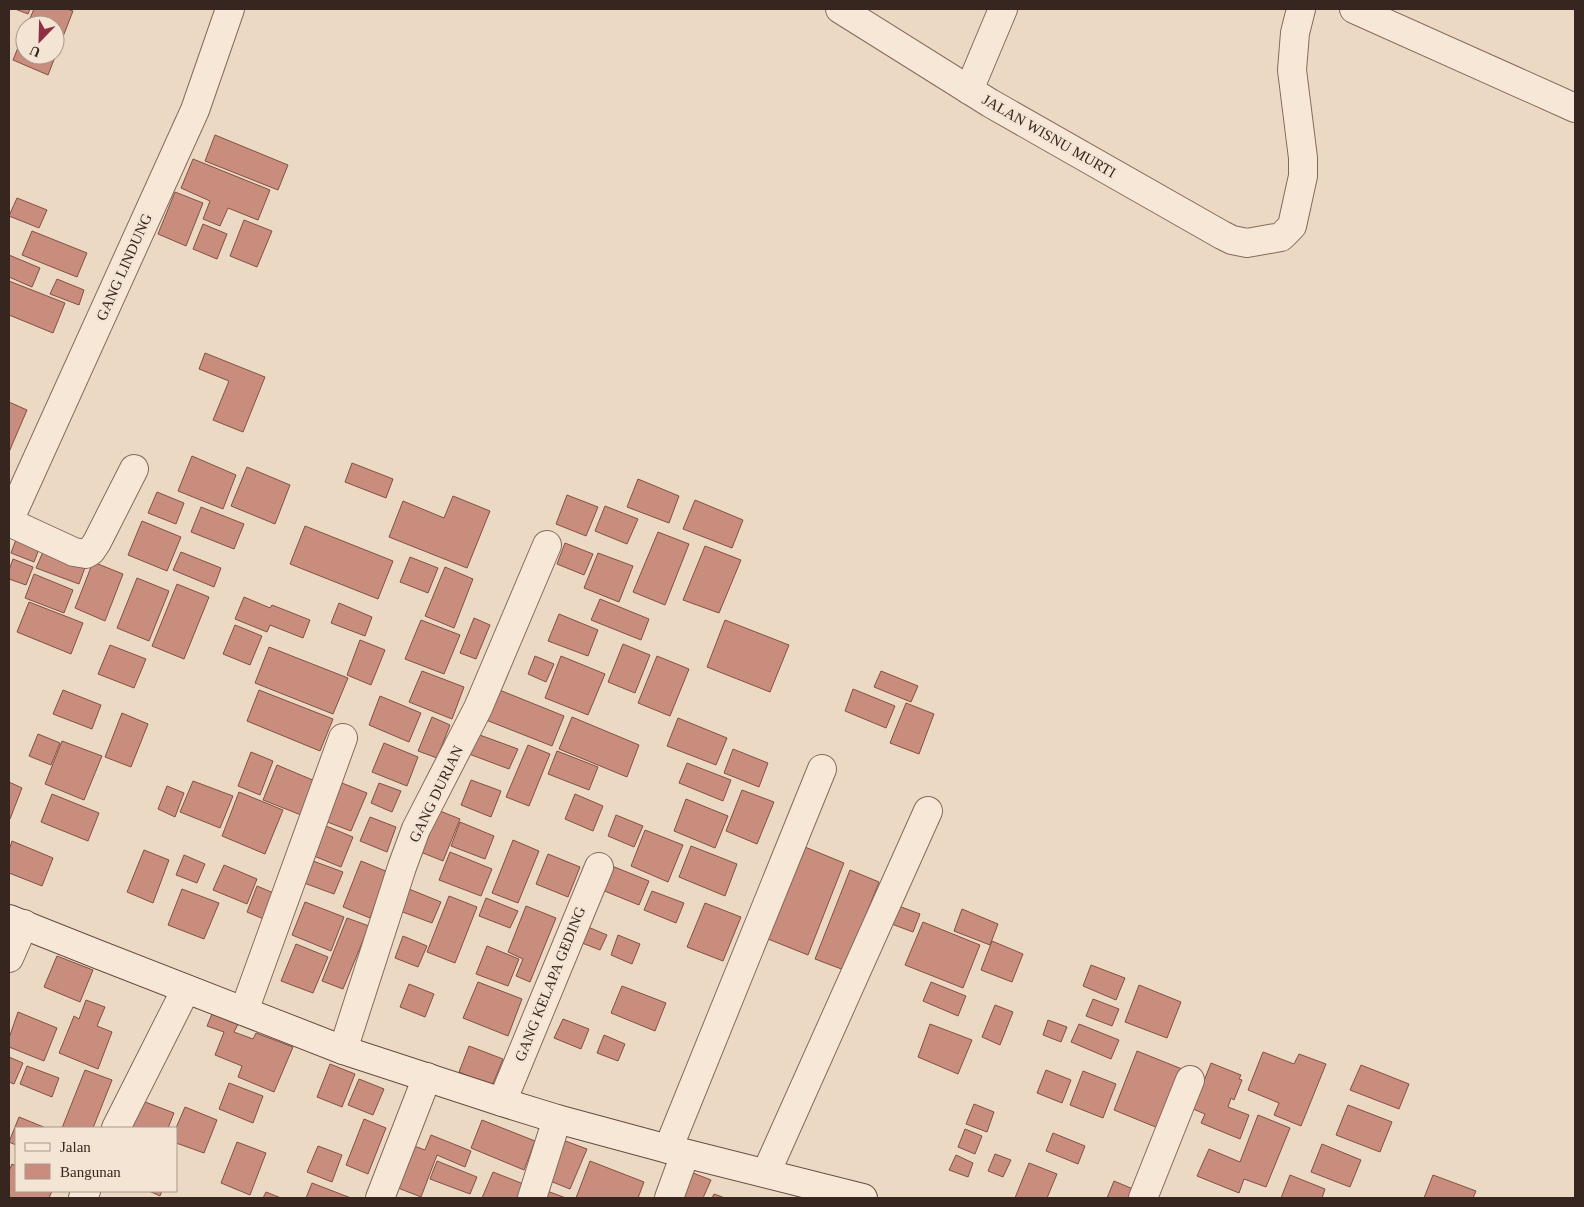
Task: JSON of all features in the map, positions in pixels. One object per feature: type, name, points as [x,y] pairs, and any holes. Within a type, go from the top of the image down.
[{"type":"street","name":"GANG LINDUNG","points":[[9,521],[195,110],[230,9]]},
{"type":"street","name":"JALAN WISNU MURTI","points":[[840,9],[990,103],[1232,240],[1247,243],[1281,237],[1292,226],[1303,176],[1303,158],[1292,70],[1295,33],[1301,9]]},
{"type":"street","points":[[969,90],[1003,9]]},
{"type":"street","points":[[1354,9],[1575,108]]},
{"type":"street","points":[[9,521],[74,552],[86,554],[91,551],[97,542],[134,469]]},
{"type":"street","name":"GANG DURIAN","points":[[344,1050],[399,876],[416,829],[478,708],[547,545]]},
{"type":"street","points":[[244,1011],[343,738]]},
{"type":"street","points":[[669,1198],[677,1151],[822,768]]},
{"type":"street","points":[[766,1173],[928,811]]},
{"type":"street","name":"GANG KELAPA GEDING","points":[[502,1102],[598,867]]},
{"type":"street","points":[[9,958],[16,921],[344,1050],[557,1119],[850,1196]]},
{"type":"street","points":[[117,1127],[186,989]]},
{"type":"street","points":[[380,1198],[427,1077]]},
{"type":"street","points":[[1143,1198],[1190,1080]]},
{"type":"street","points":[[532,1198],[557,1119]]},
{"type":"building","points":[[15,9],[30,9],[28,14]]},
{"type":"building","points":[[34,9],[67,9],[73,11],[65,31],[65,15],[31,15]]},
{"type":"building","points":[[25,65],[52,65],[48,75]]},
{"type":"building","points":[[215,135],[288,165],[278,190],[205,161]]},
{"type":"building","points":[[193,159],[270,190],[258,220],[228,208],[220,226],[203,219],[210,201],[181,188]]},
{"type":"building","points":[[175,192],[203,203],[186,246],[158,234]]},
{"type":"building","points":[[17,198],[47,210],[39,228],[9,216]]},
{"type":"building","points":[[244,220],[272,231],[257,267],[230,256]]},
{"type":"building","points":[[203,224],[227,234],[217,259],[193,249]]},
{"type":"building","points":[[32,231],[87,253],[77,277],[22,255]]},
{"type":"building","points":[[9,255],[40,268],[32,287],[9,277]]},
{"type":"building","points":[[57,279],[84,290],[79,305],[50,294]]},
{"type":"building","points":[[9,281],[65,303],[53,333],[9,315]]},
{"type":"building","points":[[205,353],[265,377],[243,432],[213,420],[229,381],[199,369]]},
{"type":"building","points":[[9,402],[27,410],[9,452]]},
{"type":"building","points":[[192,456],[236,475],[223,509],[178,491]]},
{"type":"building","points":[[352,463],[393,479],[386,498],[345,482]]},
{"type":"building","points":[[247,467],[290,485],[275,524],[231,506]]},
{"type":"building","points":[[638,479],[679,496],[669,523],[627,507]]},
{"type":"building","points":[[157,492],[184,503],[176,524],[148,513]]},
{"type":"building","points":[[567,495],[598,507],[586,536],[556,524]]},
{"type":"building","points":[[453,496],[490,511],[467,568],[389,537],[403,501],[444,518]]},
{"type":"building","points":[[695,500],[743,520],[732,548],[683,529]]},
{"type":"building","points":[[605,506],[638,519],[627,544],[595,531]]},
{"type":"building","points":[[201,507],[244,524],[234,549],[191,532]]},
{"type":"building","points":[[142,521],[181,537],[167,571],[128,555]]},
{"type":"building","points":[[305,526],[393,561],[378,599],[290,564]]},
{"type":"building","points":[[658,532],[689,544],[665,605],[633,592]]},
{"type":"building","points":[[18,534],[41,544],[34,562],[11,553]]},
{"type":"building","points":[[565,543],[593,554],[584,575],[557,564]]},
{"type":"building","points":[[46,545],[87,562],[79,584],[36,568]]},
{"type":"building","points":[[705,546],[741,560],[719,613],[683,600]]},
{"type":"building","points":[[181,552],[221,568],[214,587],[173,570]]},
{"type":"building","points":[[598,553],[633,566],[619,602],[584,588]]},
{"type":"building","points":[[410,557],[438,568],[428,593],[400,582]]},
{"type":"building","points":[[13,559],[33,567],[26,585],[9,579],[9,570]]},
{"type":"building","points":[[93,562],[123,574],[105,621],[75,608]]},
{"type":"building","points":[[445,567],[473,579],[454,628],[425,616]]},
{"type":"building","points":[[34,574],[73,590],[64,613],[25,598]]},
{"type":"building","points":[[137,578],[169,591],[149,641],[117,628]]},
{"type":"building","points":[[177,584],[209,597],[184,659],[152,646]]},
{"type":"building","points":[[244,597],[270,608],[272,605],[310,620],[303,638],[270,625],[267,632],[235,619]]},
{"type":"building","points":[[600,599],[649,619],[641,640],[591,620]]},
{"type":"building","points":[[29,602],[83,623],[71,654],[17,632]]},
{"type":"building","points":[[339,603],[372,617],[365,636],[331,623]]},
{"type":"building","points":[[559,614],[598,630],[588,656],[548,641]]},
{"type":"building","points":[[474,618],[490,625],[476,659],[460,653]]},
{"type":"building","points":[[421,620],[460,635],[444,674],[405,659]]},
{"type":"building","points":[[725,620],[789,645],[770,692],[707,667]]},
{"type":"building","points":[[235,625],[262,636],[250,665],[223,654]]},
{"type":"building","points":[[360,640],[385,650],[371,685],[347,675]]},
{"type":"building","points":[[623,644],[650,655],[635,693],[608,682]]},
{"type":"building","points":[[110,645],[146,659],[134,688],[98,674]]},
{"type":"building","points":[[269,647],[348,678],[333,714],[255,683]]},
{"type":"building","points":[[535,656],[554,664],[546,682],[528,674]]},
{"type":"building","points":[[561,656],[605,674],[588,715],[545,698]]},
{"type":"building","points":[[657,656],[689,669],[670,716],[638,703]]},
{"type":"building","points":[[422,671],[464,687],[452,719],[409,702]]},
{"type":"building","points":[[881,671],[918,686],[911,702],[874,687]]},
{"type":"building","points":[[497,689],[564,716],[552,746],[486,720]]},
{"type":"building","points":[[853,689],[895,706],[886,728],[845,711]]},
{"type":"building","points":[[63,690],[101,705],[92,729],[53,714]]},
{"type":"building","points":[[259,690],[333,719],[320,751],[247,721]]},
{"type":"building","points":[[380,696],[421,713],[409,742],[369,725]]},
{"type":"building","points":[[906,703],[934,714],[919,754],[890,743]]},
{"type":"building","points":[[122,713],[148,724],[131,767],[105,757]]},
{"type":"building","points":[[432,717],[450,725],[437,758],[418,751]]},
{"type":"building","points":[[572,717],[639,745],[627,777],[559,749]]},
{"type":"building","points":[[678,718],[727,738],[716,765],[667,746]]},
{"type":"building","points":[[38,734],[60,743],[51,765],[29,756]]},
{"type":"building","points":[[477,734],[518,749],[509,769],[469,754]]},
{"type":"building","points":[[62,741],[102,756],[84,800],[45,784]]},
{"type":"building","points":[[384,743],[418,757],[407,786],[372,772]]},
{"type":"building","points":[[528,745],[550,754],[529,806],[506,797]]},
{"type":"building","points":[[733,749],[768,763],[759,787],[724,773]]},
{"type":"building","points":[[557,751],[598,767],[589,790],[548,774]]},
{"type":"building","points":[[251,752],[273,761],[260,795],[238,786]]},
{"type":"building","points":[[687,763],[731,780],[723,801],[679,783]]},
{"type":"building","points":[[277,765],[315,781],[301,815],[263,800]]},
{"type":"building","points":[[471,780],[501,791],[491,817],[461,805]]},
{"type":"building","points":[[193,781],[233,796],[220,828],[180,812]]},
{"type":"building","points":[[337,781],[367,793],[351,831],[322,820]]},
{"type":"building","points":[[9,782],[22,788],[10,819],[9,818]]},
{"type":"building","points":[[379,783],[401,791],[392,812],[371,803]]},
{"type":"building","points":[[167,786],[184,793],[175,817],[158,809]]},
{"type":"building","points":[[742,790],[774,802],[757,844],[726,831]]},
{"type":"building","points":[[239,792],[283,810],[265,854],[222,836]]},
{"type":"building","points":[[52,794],[99,813],[88,841],[41,822]]},
{"type":"building","points":[[575,794],[603,806],[593,831],[565,819]]},
{"type":"building","points":[[686,799],[728,816],[715,848],[674,831]]},
{"type":"building","points":[[430,807],[460,819],[443,861],[413,849]]},
{"type":"building","points":[[616,815],[643,826],[634,847],[608,836]]},
{"type":"building","points":[[370,817],[396,827],[387,852],[360,841]]},
{"type":"building","points":[[460,822],[494,836],[485,859],[451,846]]},
{"type":"building","points":[[321,824],[353,837],[341,867],[309,854]]},
{"type":"building","points":[[645,830],[683,845],[668,882],[631,866]]},
{"type":"building","points":[[513,840],[539,851],[518,903],[492,893]]},
{"type":"building","points":[[12,841],[53,858],[42,886],[9,873],[9,850]]},
{"type":"building","points":[[691,846],[737,864],[725,896],[679,877]]},
{"type":"building","points":[[805,847],[844,863],[808,955],[768,939]]},
{"type":"building","points":[[144,850],[169,860],[153,903],[127,892]]},
{"type":"building","points":[[450,852],[492,869],[481,896],[439,880]]},
{"type":"building","points":[[548,854],[580,867],[568,897],[536,884]]},
{"type":"building","points":[[184,855],[205,864],[197,883],[176,875]]},
{"type":"building","points":[[313,861],[343,872],[334,894],[304,883]]},
{"type":"building","points":[[361,861],[388,872],[370,918],[343,907]]},
{"type":"building","points":[[224,865],[257,879],[247,904],[213,890]]},
{"type":"building","points":[[612,866],[649,881],[639,905],[602,890]]},
{"type":"building","points":[[850,870],[879,882],[844,970],[815,959]]},
{"type":"building","points":[[257,886],[276,894],[266,920],[247,912]]},
{"type":"building","points":[[182,889],[219,903],[204,939],[168,925]]},
{"type":"building","points":[[409,889],[441,902],[432,923],[400,911]]},
{"type":"building","points":[[652,891],[684,903],[676,923],[644,910]]},
{"type":"building","points":[[449,896],[477,907],[455,963],[427,952]]},
{"type":"building","points":[[486,898],[518,911],[510,928],[479,916]]},
{"type":"building","points":[[305,902],[344,917],[331,951],[292,935]]},
{"type":"building","points":[[705,903],[741,917],[723,961],[687,947]]},
{"type":"building","points":[[896,905],[920,914],[913,932],[889,923]]},
{"type":"building","points":[[526,906],[556,918],[530,982],[516,976],[523,959],[508,952]]},
{"type":"building","points":[[962,909],[998,924],[990,945],[954,931]]},
{"type":"building","points":[[347,918],[369,926],[343,989],[322,981]]},
{"type":"building","points":[[923,922],[980,945],[963,988],[905,965]]},
{"type":"building","points":[[588,927],[607,935],[600,950],[582,943]]},
{"type":"building","points":[[618,935],[640,944],[632,964],[611,955]]},
{"type":"building","points":[[403,936],[427,946],[418,967],[395,958]]},
{"type":"building","points":[[992,941],[1023,954],[1012,982],[981,970]]},
{"type":"building","points":[[296,944],[328,957],[313,993],[281,981]]},
{"type":"building","points":[[487,946],[519,959],[508,986],[476,974]]},
{"type":"building","points":[[57,956],[93,970],[80,1002],[44,987]]},
{"type":"building","points":[[1091,965],[1125,978],[1116,1000],[1083,986]]},
{"type":"building","points":[[478,982],[522,999],[508,1036],[463,1018]]},
{"type":"building","points":[[931,982],[966,996],[958,1016],[923,1001]]},
{"type":"building","points":[[409,984],[434,994],[425,1017],[400,1007]]},
{"type":"building","points":[[1139,985],[1181,1002],[1167,1038],[1125,1022]]},
{"type":"building","points":[[622,986],[666,1003],[655,1031],[611,1013]]},
{"type":"building","points":[[1093,999],[1119,1009],[1112,1026],[1086,1016]]},
{"type":"building","points":[[86,1000],[105,1007],[97,1026],[112,1032],[98,1069],[59,1053],[74,1016],[79,1019]]},
{"type":"building","points":[[995,1005],[1013,1012],[1000,1045],[982,1037]]},
{"type":"building","points":[[18,1012],[57,1028],[44,1061],[9,1047],[9,1038]]},
{"type":"building","points":[[212,1014],[238,1024],[234,1032],[253,1039],[256,1033],[293,1047],[274,1092],[238,1077],[242,1066],[215,1055],[224,1032],[207,1026]]},
{"type":"building","points":[[563,1019],[589,1029],[581,1049],[554,1038]]},
{"type":"building","points":[[1048,1020],[1067,1027],[1061,1042],[1043,1035]]},
{"type":"building","points":[[930,1024],[972,1040],[958,1074],[918,1057]]},
{"type":"building","points":[[1079,1024],[1119,1040],[1111,1059],[1071,1042]]},
{"type":"building","points":[[604,1035],[625,1044],[618,1061],[597,1053]]},
{"type":"building","points":[[469,1046],[503,1059],[492,1086],[459,1072]]},
{"type":"building","points":[[1137,1051],[1182,1069],[1158,1128],[1114,1110]]},
{"type":"building","points":[[1263,1052],[1294,1064],[1299,1054],[1326,1064],[1301,1126],[1274,1115],[1279,1103],[1248,1090]]},
{"type":"building","points":[[9,1057],[23,1063],[14,1084],[9,1082]]},
{"type":"building","points":[[1211,1063],[1241,1075],[1239,1079],[1242,1080],[1234,1100],[1231,1098],[1228,1107],[1249,1115],[1240,1139],[1201,1123],[1205,1114],[1193,1109]]},
{"type":"building","points":[[330,1064],[355,1074],[342,1107],[317,1097]]},
{"type":"building","points":[[1361,1065],[1409,1084],[1399,1109],[1350,1090]]},
{"type":"building","points":[[27,1066],[59,1078],[52,1097],[20,1084]]},
{"type":"building","points":[[85,1070],[112,1080],[93,1127],[62,1127]]},
{"type":"building","points":[[1046,1070],[1071,1080],[1062,1103],[1037,1093]]},
{"type":"building","points":[[1083,1071],[1116,1084],[1103,1118],[1070,1105]]},
{"type":"building","points":[[359,1079],[384,1089],[373,1115],[348,1105]]},
{"type":"building","points":[[229,1083],[263,1096],[253,1123],[219,1109]]},
{"type":"building","points":[[140,1100],[174,1113],[168,1127],[129,1127]]},
{"type":"building","points":[[974,1104],[994,1112],[987,1132],[966,1124]]},
{"type":"building","points":[[1348,1105],[1392,1122],[1380,1152],[1336,1135]]},
{"type":"building","points":[[185,1107],[217,1120],[204,1153],[178,1144],[178,1127],[176,1127]]},
{"type":"building","points":[[1258,1115],[1290,1128],[1266,1187],[1244,1179],[1239,1193],[1197,1176],[1209,1149],[1240,1162]]},
{"type":"building","points":[[19,1117],[44,1127],[15,1127]]},
{"type":"building","points":[[364,1119],[386,1128],[368,1174],[346,1165]]},
{"type":"building","points":[[482,1120],[535,1141],[524,1170],[471,1148]]},
{"type":"building","points":[[15,1127],[15,1145],[9,1142]]},
{"type":"building","points":[[965,1129],[982,1136],[975,1154],[958,1147]]},
{"type":"building","points":[[1053,1133],[1085,1146],[1078,1164],[1046,1151]]},
{"type":"building","points":[[431,1135],[471,1151],[465,1167],[437,1155],[421,1197],[393,1186],[409,1144],[425,1150]]},
{"type":"building","points":[[560,1139],[587,1149],[570,1189],[545,1179]]},
{"type":"building","points":[[237,1142],[266,1153],[250,1195],[221,1183]]},
{"type":"building","points":[[1322,1144],[1361,1160],[1350,1187],[1311,1172]]},
{"type":"building","points":[[318,1146],[342,1155],[332,1182],[307,1172]]},
{"type":"building","points":[[995,1154],[1011,1160],[1003,1177],[988,1171]]},
{"type":"building","points":[[956,1155],[973,1163],[968,1177],[949,1170]]},
{"type":"building","points":[[437,1161],[477,1177],[470,1194],[430,1179]]},
{"type":"building","points":[[590,1161],[644,1182],[638,1198],[576,1198]]},
{"type":"building","points":[[1029,1163],[1057,1174],[1047,1198],[1015,1198]]},
{"type":"building","points":[[12,1164],[15,1166],[15,1192],[52,1192],[49,1198],[9,1198],[9,1171]]},
{"type":"building","points":[[688,1171],[711,1180],[703,1198],[677,1198]]},
{"type":"building","points":[[493,1172],[526,1185],[520,1198],[482,1198]]},
{"type":"building","points":[[1290,1175],[1325,1189],[1322,1198],[1281,1198]]},
{"type":"building","points":[[1433,1175],[1476,1191],[1473,1198],[1424,1198]]},
{"type":"building","points":[[1114,1181],[1133,1189],[1129,1198],[1107,1198]]},
{"type":"building","points":[[312,1183],[351,1198],[306,1198]]},
{"type":"building","points":[[547,1191],[566,1198],[544,1198]]},
{"type":"building","points":[[151,1192],[162,1192],[160,1196]]},
{"type":"building","points":[[266,1192],[281,1198],[263,1198]]},
{"type":"building","points":[[714,1194],[725,1198],[712,1198]]}]
